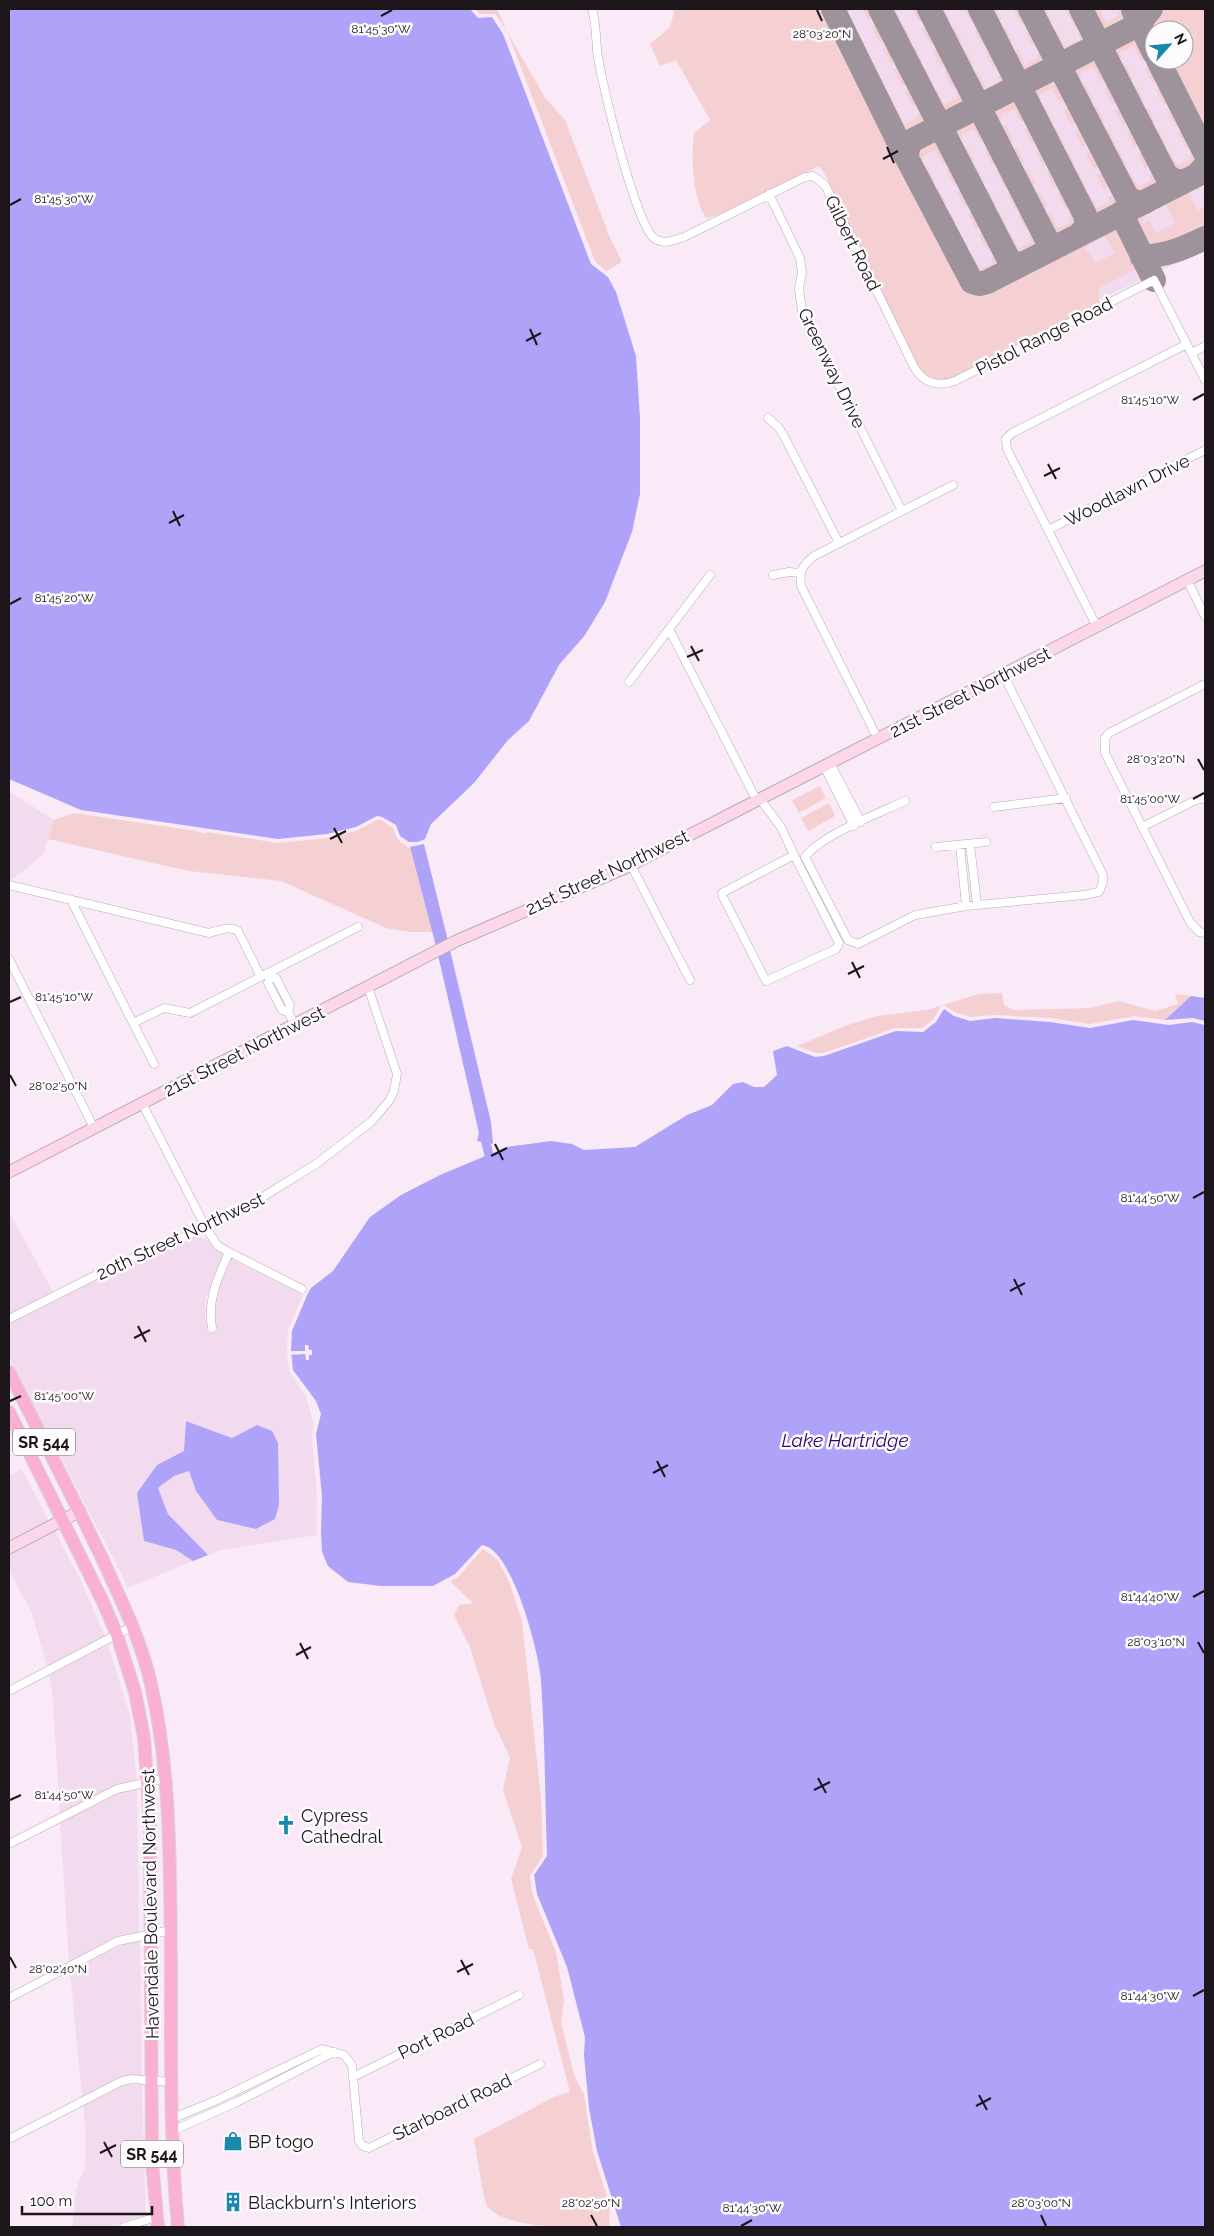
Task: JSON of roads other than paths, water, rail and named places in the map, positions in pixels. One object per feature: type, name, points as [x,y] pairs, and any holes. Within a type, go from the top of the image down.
[{"type":"main road","name":"Havendale Boulevard Northwest","points":[[9,1372],[80,1511],[133,1626],[150,1682],[166,1778],[171,1930],[172,2125],[178,2227]]},
{"type":"main road","name":"Havendale Boulevard Northwest","points":[[9,1412],[63,1520],[117,1635],[135,1692],[144,1738],[148,1782],[152,1934],[152,2162],[159,2224]]},
{"type":"street","name":"Gilbert Road","points":[[592,9],[597,50],[611,120],[639,211],[650,236],[656,241],[668,242],[684,237],[769,194],[805,177],[812,176],[825,185],[914,367],[924,380],[931,383]]},
{"type":"street","name":"Greenway Drive","points":[[769,194],[800,258],[802,272],[799,289],[802,311],[902,511]]},
{"type":"street","name":"Pistol Range Road","points":[[931,383],[940,384],[955,381],[1154,280],[1187,344]]},
{"type":"street","points":[[1097,627],[1016,468],[1005,442],[1012,433],[1187,344],[1205,380]]},
{"type":"street","points":[[1192,353],[1205,346]]},
{"type":"street","points":[[768,418],[779,428],[785,438],[839,543]]},
{"type":"street","name":"Woodlawn Drive","points":[[1048,530],[1205,450]]},
{"type":"street","points":[[878,739],[801,586],[800,573],[805,563],[814,556],[954,484]]},
{"type":"street","name":"21st Street Northwest","points":[[9,1172],[456,942],[631,865],[1205,571]]},
{"type":"street","points":[[773,575],[789,572],[800,573]]},
{"type":"street","points":[[629,682],[710,576]]},
{"type":"street","points":[[1187,580],[1205,616]]},
{"type":"street","points":[[669,629],[759,800],[781,827],[839,943],[836,949],[766,981],[722,894],[794,855]]},
{"type":"street","points":[[905,801],[811,848],[805,857],[848,940],[858,944],[915,915],[966,906],[1099,892],[1103,882],[1103,875],[1003,674]]},
{"type":"street","points":[[1205,684],[1115,730],[1105,738],[1104,753],[1190,922],[1199,932],[1205,933]]},
{"type":"street","points":[[827,764],[857,824]]},
{"type":"street","points":[[994,807],[1066,798]]},
{"type":"street","points":[[1142,827],[1196,800],[1205,798]]},
{"type":"street","points":[[936,847],[986,842]]},
{"type":"street","points":[[970,844],[977,906]]},
{"type":"street","points":[[960,845],[966,906]]},
{"type":"street","points":[[631,865],[690,980]]},
{"type":"street","points":[[9,885],[208,933],[230,928],[234,929],[238,931],[261,977]]},
{"type":"street","points":[[71,900],[154,1064]]},
{"type":"street","points":[[133,1023],[164,1008],[190,1013],[261,977],[270,975],[358,927]]},
{"type":"street","points":[[9,958],[94,1128]]},
{"type":"street","points":[[270,975],[276,978],[288,1000],[290,1005],[288,1012]]},
{"type":"street","points":[[270,975],[268,982],[282,1010],[288,1012],[295,1025]]},
{"type":"street","name":"20th Street Northwest","points":[[9,1319],[116,1266],[206,1228],[258,1201],[316,1164],[371,1122],[389,1101],[394,1091],[397,1074],[368,988]]},
{"type":"street","points":[[280,1005],[288,1000]]},
{"type":"street","points":[[142,1103],[206,1228],[218,1246],[302,1289]]},
{"type":"street","points":[[212,1328],[210,1315],[212,1291],[229,1252]]},
{"type":"street","points":[[9,1548],[80,1511]]},
{"type":"street","points":[[9,1690],[133,1626]]},
{"type":"street","points":[[9,1844],[117,1789],[166,1778]]},
{"type":"street","points":[[9,1998],[118,1941],[171,1930]]},
{"type":"street","name":"Port Road","points":[[353,2077],[519,1995]]},
{"type":"street","points":[[172,2125],[217,2100],[322,2049],[344,2055],[352,2065],[353,2077]]},
{"type":"street","points":[[172,2125],[237,2102],[334,2052]]},
{"type":"street","name":"Starboard Road","points":[[353,2077],[359,2141],[364,2147],[374,2146],[540,2064]]},
{"type":"street","points":[[9,2139],[122,2081],[153,2080],[171,2082]]},
{"type":"street","points":[[124,2227],[159,2224]]},
{"type":"water","points":[[9,9],[470,9],[478,18],[492,17],[503,34],[591,264],[608,277],[616,292],[636,356],[640,418],[640,494],[632,532],[605,602],[585,635],[559,665],[529,721],[508,740],[474,783],[431,824],[425,839],[418,842],[409,842],[400,836],[396,825],[377,816],[356,827],[327,834],[278,839],[81,810],[9,779]]},
{"type":"water","points":[[424,844],[448,941],[436,946],[410,847]]},
{"type":"water","points":[[450,950],[491,1122],[493,1144],[477,1141],[479,1133],[438,955]]},
{"type":"water","points":[[1191,996],[1205,998],[1205,1021],[1193,1018],[1165,1020]]},
{"type":"water","name":"Lake Hartridge","points":[[944,1009],[954,1016],[970,1021],[995,1018],[1050,1022],[1090,1028],[1133,1020],[1169,1025],[1192,1022],[1205,1025],[1205,2227],[621,2227],[597,2151],[589,2108],[584,2055],[585,2037],[567,1967],[537,1894],[534,1875],[547,1856],[541,1680],[535,1648],[522,1604],[504,1564],[493,1551],[482,1545],[455,1574],[433,1586],[381,1586],[348,1582],[328,1566],[322,1552],[322,1496],[316,1434],[321,1414],[316,1401],[293,1370],[291,1351],[292,1331],[311,1288],[333,1271],[370,1217],[401,1195],[440,1175],[507,1147],[551,1141],[572,1144],[584,1150],[635,1147],[687,1115],[712,1105],[733,1084],[743,1082],[754,1087],[764,1087],[777,1075],[773,1051],[787,1046],[815,1057],[824,1056],[896,1031],[923,1032],[936,1022]]},
{"type":"water","points":[[186,1421],[232,1438],[257,1425],[272,1431],[278,1443],[279,1505],[275,1519],[256,1529],[217,1520],[196,1491],[189,1471],[174,1476],[158,1488],[168,1514],[208,1555],[193,1561],[176,1550],[144,1541],[137,1493],[157,1465],[184,1451]]},
{"type":"waterway","points":[[483,1131],[489,1155]]},
{"type":"place","name":"Cypress Cathedral","points":[[286,1825]]},
{"type":"place","name":"BP togo","points":[[233,2141]]},
{"type":"place","name":"Blackburn's Interiors","points":[[233,2202]]}]
